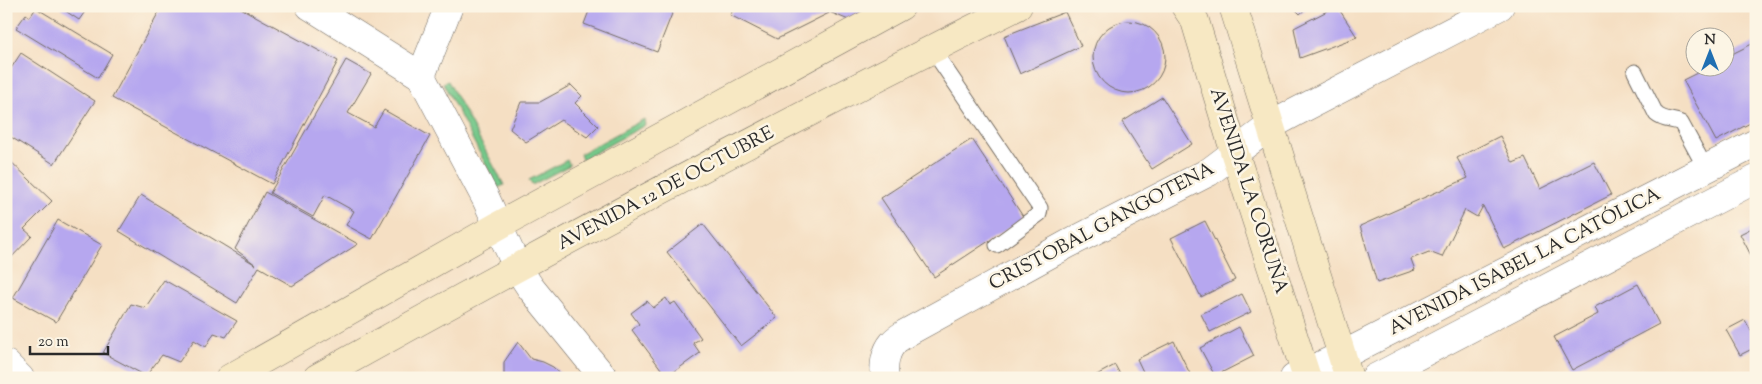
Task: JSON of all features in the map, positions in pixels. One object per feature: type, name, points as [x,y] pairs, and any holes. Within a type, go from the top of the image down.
[{"type":"main road","points":[[230,378],[498,226],[901,6]]},
{"type":"main road","name":"AVENIDA 12 DE OCTUBRE","points":[[317,378],[517,267],[932,49],[1018,6]]},
{"type":"main road","name":"AVENIDA LA CORUÑA","points":[[1185,6],[1195,22],[1302,376]]},
{"type":"main road","name":"AVENIDA LA CORUÑA","points":[[1233,6],[1345,367]]},
{"type":"street","points":[[310,6],[421,76],[517,267],[530,287],[604,378]]},
{"type":"street","points":[[421,76],[450,6]]},
{"type":"street","name":"CRISTOBAL GANGOTENA","points":[[885,378],[886,356],[893,343],[906,333],[1068,244],[1209,172],[1270,126],[1500,6]]},
{"type":"street","name":"AVENIDA ISABEL LA CATÓLICA","points":[[1302,376],[1345,367],[1756,143]]},
{"type":"street","name":"AVENIDA ISABEL LA CATÓLICA","points":[[1375,378],[1756,179]]},
{"type":"street","points":[[6,364],[20,378]]},
{"type":"lane","points":[[932,49],[1040,208],[1039,214],[997,245]]},
{"type":"lane","points":[[1635,72],[1656,114],[1662,119],[1675,120],[1681,123],[1706,169]]},
{"type":"green space","points":[[448,81],[504,185],[498,188],[443,83]]},
{"type":"green space","points":[[644,119],[645,125],[582,160],[580,154]]},
{"type":"green space","points":[[567,160],[570,165],[532,185],[529,180]]},
{"type":"building","points":[[58,6],[89,6],[79,20]]},
{"type":"building","points":[[162,6],[237,6],[338,61],[272,184],[112,98]]},
{"type":"building","points":[[591,6],[675,6],[657,52],[584,24]]},
{"type":"building","points":[[736,6],[873,6],[851,21],[827,11],[829,13],[777,39],[730,15]]},
{"type":"building","points":[[1292,6],[1309,6],[1300,14]]},
{"type":"building","points":[[1337,6],[1357,37],[1300,58],[1294,28]]},
{"type":"building","points":[[36,8],[112,54],[98,78],[16,28],[26,14],[30,17]]},
{"type":"building","points":[[1065,12],[1081,46],[1020,74],[1004,36]]},
{"type":"building","points":[[1129,21],[1149,27],[1159,37],[1165,57],[1159,77],[1149,87],[1129,93],[1109,87],[1099,77],[1093,57],[1099,37],[1109,27]]},
{"type":"building","points":[[1756,42],[1756,120],[1716,141],[1683,80],[1687,78],[1734,78],[1734,53]]},
{"type":"building","points":[[21,53],[95,101],[54,164],[6,134],[6,76]]},
{"type":"building","points":[[346,60],[371,74],[348,113],[374,127],[384,110],[430,136],[372,239],[346,225],[354,211],[325,195],[313,217],[270,193]]},
{"type":"building","points":[[571,85],[582,96],[575,103],[598,126],[587,137],[561,120],[526,142],[510,129],[521,102],[540,102]]},
{"type":"building","points":[[1162,97],[1192,144],[1152,169],[1122,122]]},
{"type":"building","points":[[1500,136],[1513,163],[1525,158],[1540,189],[1594,162],[1611,195],[1504,249],[1483,206],[1477,217],[1465,210],[1442,257],[1429,252],[1411,259],[1415,270],[1377,283],[1360,226],[1468,178],[1457,158]]},
{"type":"building","points":[[972,139],[1024,218],[934,277],[881,198]]},
{"type":"building","points":[[6,157],[52,201],[24,229],[32,236],[6,263]]},
{"type":"building","points":[[265,192],[358,244],[292,286],[259,267],[237,303],[119,231],[141,195],[256,265],[235,249]]},
{"type":"building","points":[[58,220],[102,245],[56,322],[13,298]]},
{"type":"building","points":[[1205,221],[1235,280],[1201,297],[1171,238]]},
{"type":"building","points":[[703,224],[777,318],[741,346],[667,252]]},
{"type":"building","points":[[1756,226],[1756,265],[1740,234]]},
{"type":"building","points":[[164,280],[237,321],[226,337],[214,333],[206,347],[194,340],[179,362],[162,355],[146,376],[103,353],[131,304],[145,308]]},
{"type":"building","points":[[1638,284],[1659,324],[1572,370],[1554,337],[1598,314],[1595,307]]},
{"type":"building","points":[[1242,294],[1251,312],[1210,332],[1201,314]]},
{"type":"building","points":[[666,298],[670,305],[675,302],[701,338],[693,343],[700,353],[667,377],[632,330],[639,324],[631,313],[647,301],[653,308]]},
{"type":"building","points":[[1745,320],[1756,340],[1756,347],[1740,355],[1726,330]]},
{"type":"building","points":[[1239,327],[1254,356],[1215,376],[1200,348]]},
{"type":"building","points":[[1174,341],[1192,378],[1146,378],[1137,359]]},
{"type":"building","points":[[518,342],[531,359],[553,367],[565,378],[504,378],[504,362]]},
{"type":"building","points":[[1115,365],[1122,378],[1091,378]]}]
